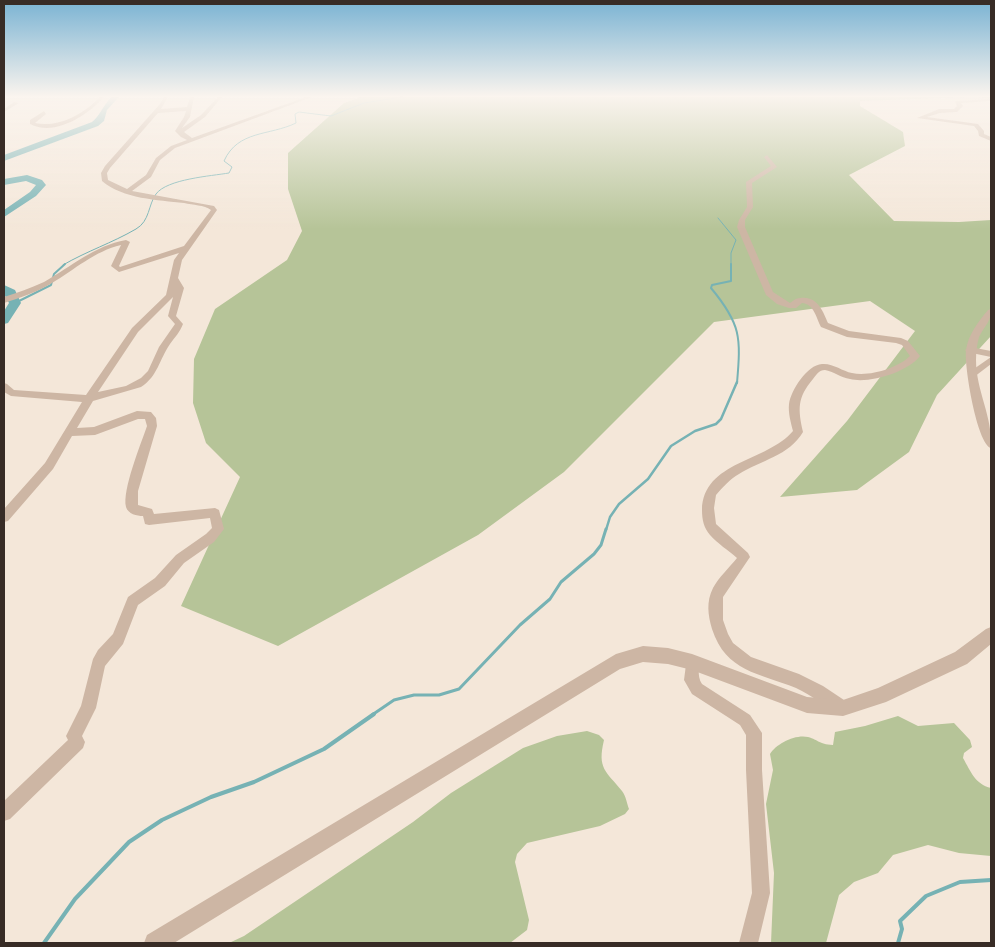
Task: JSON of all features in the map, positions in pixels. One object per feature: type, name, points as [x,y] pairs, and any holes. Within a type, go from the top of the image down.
[{"type":"street","points":[[5,515],[49,466],[89,399],[135,330],[170,296],[178,260],[214,210],[212,207],[116,188],[106,181],[104,174],[132,141]]},
{"type":"street","points":[[128,191],[150,176],[158,159],[165,152],[186,141]]},
{"type":"street","points":[[767,157],[774,167],[749,182],[750,207],[742,220],[741,227],[769,293],[776,300],[789,306],[793,306],[800,300],[811,302],[818,308],[824,325],[835,331],[898,340],[905,343],[915,356],[912,362],[894,370],[856,378],[824,367],[815,370],[797,391],[793,400],[798,432],[793,440],[785,447],[738,469],[724,478],[710,493],[708,523],[714,534],[735,547],[744,557],[741,564],[721,583],[715,599],[720,637],[736,657],[756,668],[791,679],[824,693],[843,708]]},
{"type":"street","points":[[4,300],[44,284],[89,254],[107,246],[126,242],[115,266],[119,270],[186,248]]},
{"type":"street","points":[[4,386],[12,393],[89,399],[138,384],[150,375],[166,343],[176,333],[178,324],[172,316],[180,288],[174,278]]},
{"type":"street","points":[[991,312],[974,337],[970,350],[971,375],[991,444]]},
{"type":"street","points":[[970,350],[991,354]]},
{"type":"street","points":[[971,375],[991,360]]},
{"type":"street","points":[[4,813],[78,742],[74,736],[88,708],[98,664],[103,655],[118,639],[133,601],[160,582],[180,559],[210,538],[218,529],[215,513],[149,520],[148,512],[138,511],[132,507],[132,491],[152,426],[151,418],[147,415],[137,415],[94,431],[70,432]]},
{"type":"street","points":[[155,943],[616,662],[643,654],[668,656],[692,662],[807,705],[843,708],[880,696],[961,658],[991,634]]},
{"type":"street","points":[[692,662],[691,680],[697,689],[744,720],[754,733],[754,770],[761,893],[750,943]]},
{"type":"green space","points":[[301,141],[904,141],[905,146],[849,175],[894,221],[959,222],[991,220],[991,336],[937,395],[909,452],[857,490],[780,497],[847,421],[915,331],[870,301],[714,322],[564,472],[478,535],[278,646],[181,606],[240,477],[206,443],[193,403],[194,359],[215,309],[287,260],[302,231],[288,189],[288,153]]},
{"type":"green space","points":[[898,716],[918,726],[954,723],[970,740],[972,747],[964,753],[963,758],[977,780],[991,788],[991,856],[959,853],[928,845],[893,855],[878,873],[854,882],[839,895],[826,943],[771,943],[774,873],[766,804],[773,770],[770,754],[781,743],[803,736],[821,743],[833,745],[835,732],[865,726]]},
{"type":"green space","points":[[587,731],[599,735],[604,740],[602,764],[607,774],[623,793],[629,809],[625,814],[600,826],[527,843],[517,854],[515,862],[529,920],[527,930],[510,943],[229,943],[244,936],[413,822],[451,793],[523,748],[557,736]]},
{"type":"waterway","points":[[4,158],[49,141]]},
{"type":"waterway","points":[[63,265],[141,226],[153,198],[162,189],[190,179],[229,173],[232,167],[224,161],[230,151],[242,141]]},
{"type":"waterway","points":[[4,182],[27,178],[39,182],[41,185],[33,194],[4,214]]},
{"type":"waterway","points":[[718,218],[736,240],[731,253],[731,281],[712,285],[711,288],[728,312],[737,332],[739,354],[737,383]]},
{"type":"waterway","points":[[15,303],[51,285],[54,274],[65,264]]},
{"type":"waterway","points":[[4,289],[11,293],[15,303],[4,320]]},
{"type":"waterway","points":[[606,530],[610,517],[619,504],[648,479],[671,446],[695,431],[716,424],[721,419],[737,382]]},
{"type":"waterway","points":[[372,715],[394,700],[414,695],[439,695],[459,689],[520,625],[550,599],[561,582],[594,554],[601,545],[606,529]]},
{"type":"waterway","points":[[44,943],[75,899],[129,842],[162,820],[211,797],[254,782],[324,749],[374,714]]},
{"type":"waterway","points":[[898,943],[902,929],[900,921],[926,896],[960,882],[991,880]]}]
